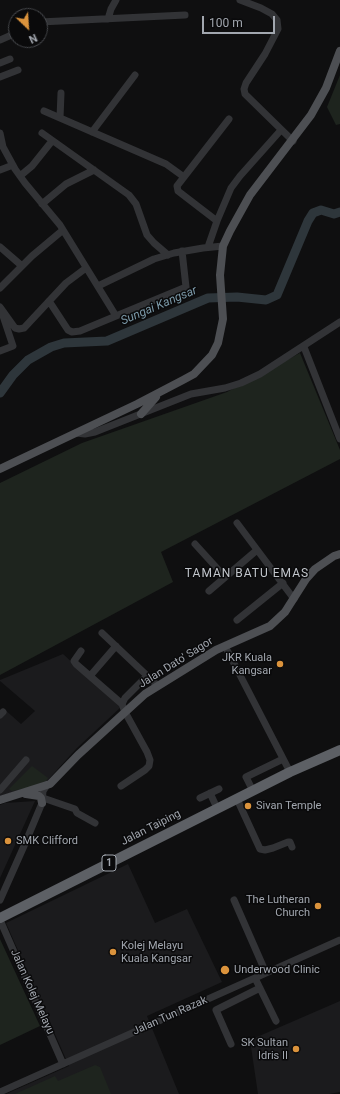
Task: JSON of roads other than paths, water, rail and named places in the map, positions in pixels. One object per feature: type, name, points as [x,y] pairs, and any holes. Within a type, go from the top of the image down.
[{"type":"highway","name":"Jalan Taiping","points":[[314,761],[340,743]]},
{"type":"highway","name":"Jalan Taiping","points":[[0,919],[217,808],[290,772],[340,750]]},
{"type":"main road","points":[[0,470],[159,393],[194,374],[207,360],[218,343],[223,319],[220,275],[223,246],[250,195],[312,115],[326,88],[340,52]]},
{"type":"main road","points":[[141,414],[159,393]]},
{"type":"main road","name":"Jalan Dato' Sagor","points":[[3,800],[24,793],[44,792],[124,708],[216,650],[270,626],[285,612],[306,579],[315,569],[334,556],[340,554]]},
{"type":"main road","points":[[24,793],[39,796],[41,798],[44,792]]},
{"type":"street","points":[[108,19],[116,0]]},
{"type":"street","points":[[240,0],[272,14],[277,20],[278,29],[265,54],[246,83],[244,89],[245,94],[293,141]]},
{"type":"street","points":[[48,22],[185,15]]},
{"type":"street","points":[[0,63],[10,58]]},
{"type":"street","points":[[0,77],[18,70]]},
{"type":"street","points":[[92,132],[135,75]]},
{"type":"street","points":[[60,118],[61,93]]},
{"type":"street","points":[[44,111],[166,164],[184,177]]},
{"type":"street","points":[[217,221],[178,191],[177,186],[228,119]]},
{"type":"street","points":[[208,247],[231,188],[281,130]]},
{"type":"street","points":[[0,133],[3,147],[13,165],[63,230],[116,316]]},
{"type":"street","points":[[42,133],[129,195],[136,204],[147,235],[154,244],[168,255]]},
{"type":"street","points":[[20,176],[32,166],[52,141]]},
{"type":"street","points":[[0,170],[13,165]]},
{"type":"street","points":[[42,204],[66,184],[94,170]]},
{"type":"street","points":[[0,288],[22,266],[63,230]]},
{"type":"street","points":[[98,286],[154,259],[182,251],[223,246]]},
{"type":"street","points":[[0,247],[22,266]]},
{"type":"street","points":[[50,301],[68,330],[72,332],[80,331],[186,287],[182,251]]},
{"type":"street","points":[[0,307],[15,328],[19,330],[24,328],[66,283],[86,268]]},
{"type":"street","points":[[0,307],[13,346],[0,351]]},
{"type":"street","points":[[76,433],[86,434],[95,432],[191,394],[225,388],[241,383],[260,374],[304,347],[340,322]]},
{"type":"street","points":[[304,347],[340,439]]},
{"type":"street","points":[[237,523],[294,599]]},
{"type":"street","points":[[195,544],[225,577]]},
{"type":"street","points":[[209,591],[258,550]]},
{"type":"street","points":[[237,620],[283,583]]},
{"type":"street","points":[[102,633],[158,686]]},
{"type":"street","points":[[90,676],[116,646]]},
{"type":"street","points":[[225,646],[290,772]]},
{"type":"street","points":[[81,651],[74,661],[124,708],[150,760],[149,766],[145,770],[120,786]]},
{"type":"street","points":[[124,708],[125,698],[147,676]]},
{"type":"street","points":[[253,791],[246,777],[283,759]]},
{"type":"street","points":[[3,800],[0,791],[26,760]]},
{"type":"street","points":[[200,798],[219,789]]},
{"type":"street","points":[[0,900],[44,792],[75,809],[77,813],[95,823]]},
{"type":"street","points":[[210,793],[217,808]]},
{"type":"street","points":[[237,799],[260,849],[265,850],[288,842],[290,842],[292,847]]},
{"type":"street","points":[[234,900],[266,973]]},
{"type":"street","name":"Jalan Kolej Melayu","points":[[0,919],[63,1064]]},
{"type":"street","name":"Jalan Tun Razak","points":[[0,1092],[340,940]]},
{"type":"street","points":[[255,978],[276,1022]]},
{"type":"street","points":[[231,1044],[216,1010],[260,988]]},
{"type":"waterway","name":"Sungai Kangsar","points":[[0,393],[13,375],[28,360],[51,347],[64,343],[107,341],[208,298],[237,297],[266,300],[277,295],[308,221],[313,213],[321,210],[334,214],[340,212]]},
{"type":"place","name":"JKR Kuala Kangsar","points":[[280,664]]},
{"type":"place","name":"Sivan Temple","points":[[248,806]]},
{"type":"place","name":"SMK Clifford","points":[[8,841]]},
{"type":"place","name":"The Lutheran Church","points":[[318,906]]},
{"type":"place","name":"Kolej Melayu Kuala Kangsar","points":[[113,952]]},
{"type":"place","name":"Underwood Clinic","points":[[225,970]]},
{"type":"place","name":"SK Sultan Idris II","points":[[296,1049]]},
{"type":"district","name":"TAMAN BATU EMAS","points":[[247,574]]}]
